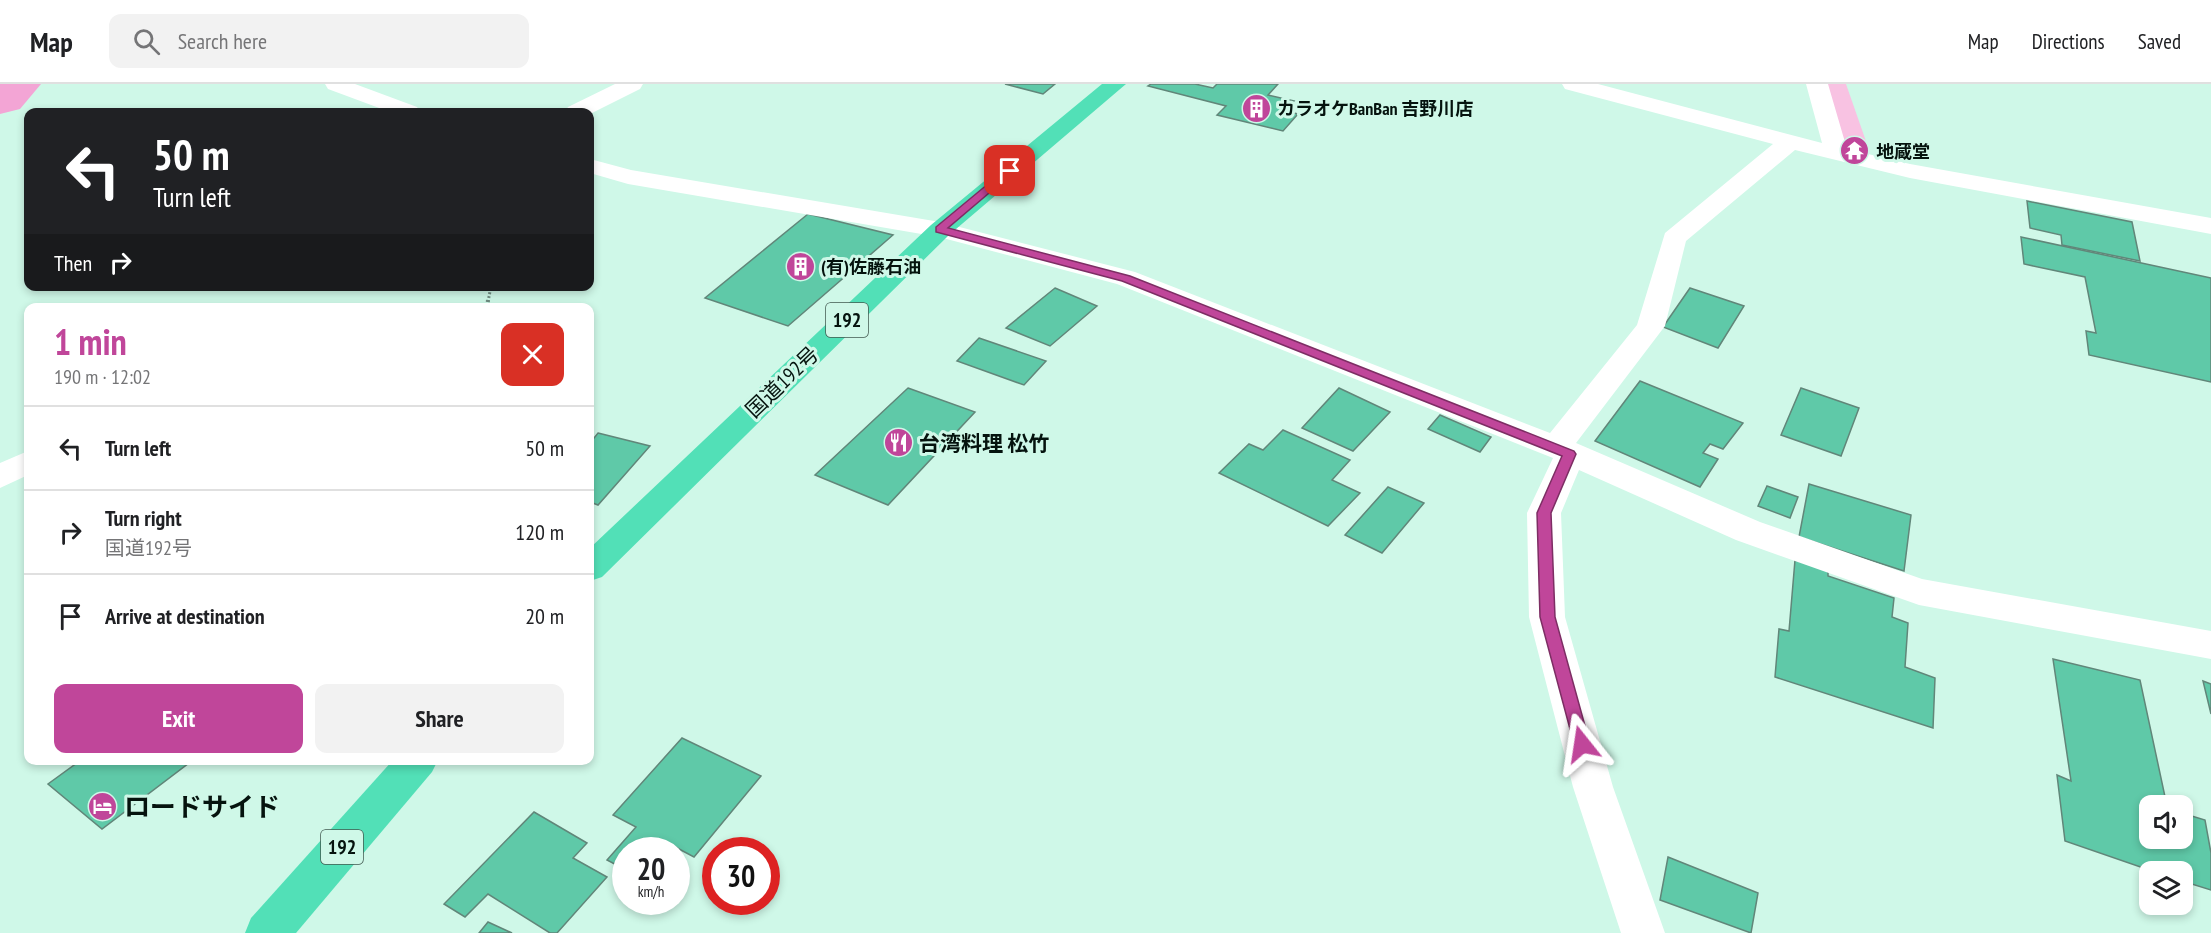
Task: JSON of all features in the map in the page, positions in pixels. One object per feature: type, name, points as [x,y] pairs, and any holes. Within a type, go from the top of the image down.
[{"type":"highway","name":"国道192号","points":[[594,564],[940,230],[1115,84]]},
{"type":"highway","name":"192","points":[[267,933],[414,765]]},
{"type":"street","points":[[336,84],[399,108]]},
{"type":"street","points":[[584,108],[632,84]]},
{"type":"street","points":[[1573,84],[1790,142],[1910,171],[2211,226]]},
{"type":"street","points":[[1817,84],[1837,154]]},
{"type":"street","points":[[1643,933],[1593,787],[1548,617],[1544,513],[1563,450],[1651,326],[1674,238],[1790,142]]},
{"type":"street","points":[[594,167],[628,177],[940,230],[1126,278],[1563,450],[1748,531],[1919,592],[2211,645]]},
{"type":"street","points":[[0,477],[24,464]]},
{"type":"shaded area","points":[[1827,84],[1846,84],[1868,147],[1844,143]]},
{"type":"building","points":[[1005,84],[1055,84],[1043,94]]},
{"type":"building","name":"カラオケBanBan 吉野川店","points":[[1151,84],[1195,84],[1213,88],[1217,84],[1278,84],[1268,95],[1294,101],[1285,111],[1298,114],[1283,131],[1217,115],[1226,106],[1148,86]]},
{"type":"building","points":[[2027,201],[2132,222],[2140,261],[2062,245],[2061,235],[2030,228]]},
{"type":"building","name":"(有)佐藤石油","points":[[808,214],[893,235],[788,326],[705,298]]},
{"type":"building","points":[[2021,237],[2211,278],[2211,382],[2089,355],[2086,331],[2096,333],[2085,277],[2024,264]]},
{"type":"building","points":[[1055,288],[1097,306],[1050,346],[1006,328]]},
{"type":"building","points":[[1690,288],[1744,306],[1718,348],[1663,327]]},
{"type":"building","points":[[979,338],[1046,361],[1024,385],[957,361]]},
{"type":"building","points":[[1640,381],[1743,423],[1723,449],[1710,444],[1703,453],[1718,459],[1700,487],[1595,441]]},
{"type":"building","name":"台湾料理 松竹","points":[[908,388],[975,412],[888,505],[815,475]]},
{"type":"building","points":[[1339,388],[1390,412],[1353,451],[1302,428]]},
{"type":"building","points":[[1801,388],[1859,408],[1841,456],[1781,435]]},
{"type":"building","points":[[1440,415],[1491,437],[1480,452],[1428,429]]},
{"type":"building","points":[[1283,430],[1350,460],[1332,480],[1360,493],[1328,526],[1219,473],[1249,444],[1263,450]]},
{"type":"building","points":[[598,433],[650,446],[598,505],[594,504],[594,438]]},
{"type":"building","points":[[1809,484],[1911,515],[1904,571],[1799,537]]},
{"type":"building","points":[[1767,486],[1798,497],[1790,518],[1758,506]]},
{"type":"building","points":[[1388,487],[1424,503],[1382,553],[1345,535]]},
{"type":"building","points":[[1795,560],[1828,570],[1828,576],[1894,598],[1892,617],[1908,623],[1905,667],[1935,678],[1933,728],[1775,677],[1779,629],[1789,631]]},
{"type":"building","points":[[2053,659],[2140,680],[2165,795],[2139,795],[2139,849],[2193,849],[2193,816],[2205,820],[2211,853],[2211,890],[2193,884],[2193,861],[2139,861],[2139,866],[2065,841],[2057,775],[2071,781]]},
{"type":"building","points":[[2203,681],[2211,684],[2211,714]]},
{"type":"building","points":[[682,738],[761,776],[711,837],[702,837],[702,847],[694,857],[690,855],[690,837],[627,837],[636,827],[613,815]]},
{"type":"building","name":"ロードサイド","points":[[74,765],[186,765],[102,829],[48,784]]},
{"type":"building","points":[[534,812],[587,843],[573,858],[607,877],[557,933],[550,933],[488,894],[465,917],[444,904]]},
{"type":"building","points":[[1668,857],[1758,893],[1751,933],[1660,900]]},
{"type":"building","points":[[488,922],[512,933],[479,933]]},
{"type":"waterway","points":[[0,97],[13,84]]},
{"type":"place","name":"カラオケBanBan 吉野川店","points":[[1256,108]]},
{"type":"place","name":"地蔵堂","points":[[1855,151]]},
{"type":"place","name":"(有)佐藤石油","points":[[800,266]]},
{"type":"place","name":"台湾料理 松竹","points":[[898,443]]},
{"type":"place","name":"ロードサイド","points":[[103,806]]},
{"type":"route","points":[[1010,171],[940,230],[1126,278],[1570,454],[1544,513],[1548,617],[1582,744]]}]
